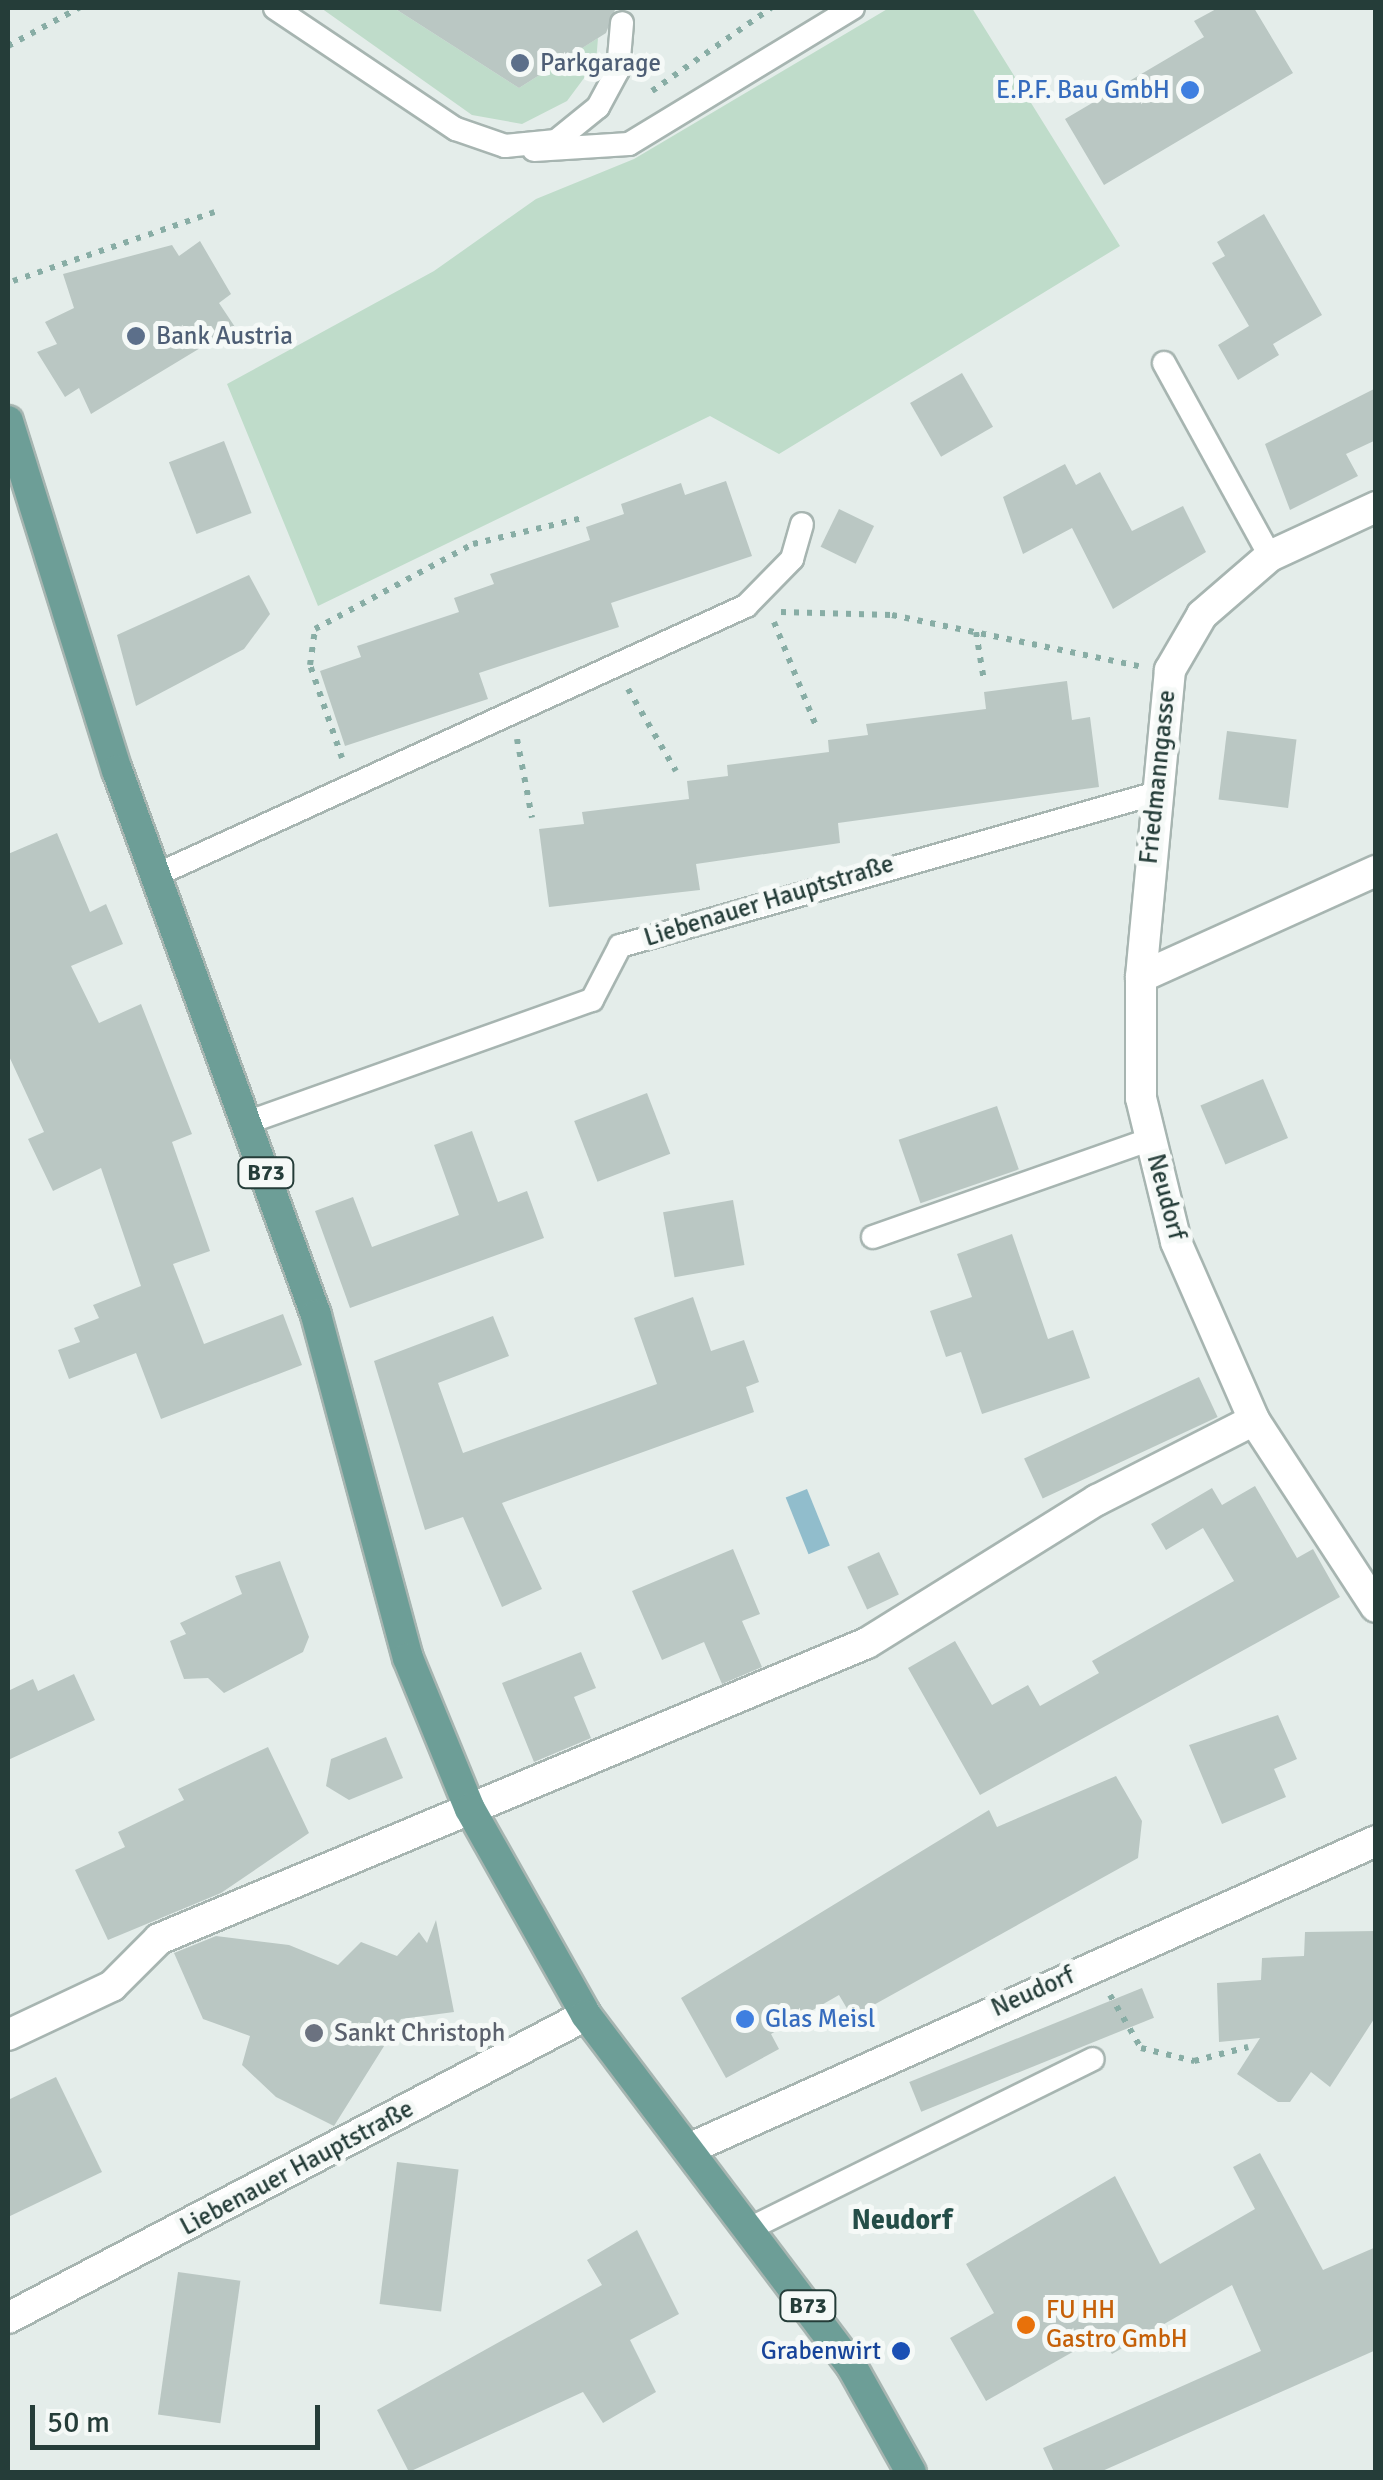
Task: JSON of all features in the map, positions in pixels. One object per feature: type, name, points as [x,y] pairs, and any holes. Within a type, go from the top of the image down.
[{"type":"main road","name":"B73","points":[[8,421],[154,876],[249,1122],[316,1315],[408,1658],[470,1809],[586,2016],[693,2147],[852,2367],[911,2472]]},
{"type":"street","name":"Friedmanngasse","points":[[1141,977],[1154,794],[1170,670],[1202,615],[1270,556],[1376,507]]},
{"type":"street","points":[[1141,977],[1376,871]]},
{"type":"street","name":"Neudorf","points":[[1141,977],[1141,1098],[1176,1242],[1254,1420],[1376,1606]]},
{"type":"street","points":[[8,2035],[112,1986],[159,1939],[867,1642],[1098,1500],[1254,1420]]},
{"type":"street","name":"Neudorf","points":[[693,2147],[1376,1841]]},
{"type":"street","name":"Liebenauer Hauptstraße","points":[[8,2318],[586,2016]]},
{"type":"lane","points":[[275,8],[456,128],[505,146],[568,155],[630,144],[853,8]]},
{"type":"lane","points":[[505,146],[556,140],[598,107],[618,70],[622,23]]},
{"type":"lane","points":[[1164,363],[1270,556]]},
{"type":"lane","points":[[154,876],[354,792],[746,606],[792,559],[802,524]]},
{"type":"lane","name":"Liebenauer Hauptstraße","points":[[249,1122],[592,1000],[620,946],[1154,794]]},
{"type":"lane","name":"Neudorf","points":[[874,1237],[1151,1139]]},
{"type":"lane","points":[[751,2228],[1093,2059]]},
{"type":"path","points":[[8,46],[79,8]]},
{"type":"path","points":[[645,96],[771,8]]},
{"type":"path","points":[[13,282],[214,212]]},
{"type":"path","points":[[354,792],[310,664],[315,629],[473,544],[582,518]]},
{"type":"path","points":[[816,726],[769,611],[892,616],[1170,670]]},
{"type":"path","points":[[976,632],[984,681]]},
{"type":"path","points":[[615,666],[676,771]]},
{"type":"path","points":[[512,714],[532,818]]},
{"type":"path","points":[[1105,1984],[1141,2048],[1194,2062],[1248,2047]]},
{"type":"green space","points":[[321,8],[394,8],[519,88],[598,38],[596,62],[567,101],[522,124],[472,115]]},
{"type":"green space","points":[[889,8],[972,8],[1120,246],[779,454],[710,416],[318,606],[227,384],[434,271],[536,199],[634,159]]},
{"type":"water","points":[[807,1489],[830,1546],[809,1554],[786,1498]]},
{"type":"building","name":"Parkgarage","points":[[394,8],[646,8],[615,10],[606,33],[519,88]]},
{"type":"building","name":"E.P.F. Bau GmbH","points":[[1218,8],[1254,8],[1293,73],[1104,185],[1065,119],[1204,37],[1194,21]]},
{"type":"building","points":[[1264,214],[1322,315],[1273,344],[1279,355],[1238,380],[1218,345],[1249,326],[1212,263],[1225,256],[1217,242]]},
{"type":"building","name":"Bank Austria","points":[[200,241],[231,294],[219,303],[235,327],[91,414],[79,388],[65,397],[37,352],[57,344],[45,322],[74,308],[63,274],[172,245],[179,256]]},
{"type":"building","points":[[962,373],[993,427],[941,457],[910,403]]},
{"type":"building","points":[[1376,388],[1376,440],[1346,454],[1358,476],[1290,510],[1265,444]]},
{"type":"building","points":[[224,441],[252,513],[197,534],[169,462]]},
{"type":"building","points":[[1065,464],[1076,485],[1100,472],[1132,531],[1183,506],[1206,552],[1113,609],[1072,528],[1023,554],[1003,497]]},
{"type":"building","points":[[726,481],[752,556],[611,603],[619,627],[479,673],[488,699],[345,746],[320,671],[361,657],[357,646],[459,612],[454,598],[494,584],[490,574],[590,540],[586,527],[624,514],[621,504],[681,483],[685,495]]},
{"type":"building","points":[[839,509],[874,526],[856,564],[821,547]]},
{"type":"building","points":[[249,575],[270,614],[244,649],[136,706],[117,635]]},
{"type":"building","points":[[1067,681],[1072,720],[1090,717],[1099,787],[838,823],[840,843],[696,864],[700,890],[549,907],[539,829],[584,824],[582,812],[689,799],[687,781],[728,776],[727,765],[829,752],[828,740],[868,735],[866,724],[986,709],[984,692]]},
{"type":"building","points":[[1227,731],[1296,740],[1288,808],[1219,799]]},
{"type":"building","points":[[57,833],[90,912],[106,904],[123,944],[71,966],[99,1023],[141,1004],[192,1134],[172,1142],[210,1251],[173,1264],[204,1344],[283,1314],[302,1365],[161,1419],[136,1353],[69,1379],[58,1350],[80,1342],[74,1328],[99,1318],[93,1305],[141,1286],[101,1168],[53,1191],[28,1139],[44,1132],[8,1054],[8,854]]},
{"type":"building","points":[[1263,1079],[1288,1138],[1225,1164],[1200,1106]]},
{"type":"building","points":[[647,1093],[670,1154],[597,1182],[574,1121]]},
{"type":"building","points":[[997,1106],[1019,1169],[920,1203],[899,1140]]},
{"type":"building","points":[[472,1131],[498,1202],[527,1191],[544,1238],[350,1308],[315,1211],[353,1197],[372,1247],[459,1215],[434,1145]]},
{"type":"building","points":[[733,1200],[744,1265],[675,1277],[663,1212]]},
{"type":"building","points":[[1012,1234],[1048,1339],[1073,1330],[1090,1378],[982,1414],[961,1352],[946,1357],[930,1311],[972,1297],[957,1254]]},
{"type":"building","points":[[693,1297],[711,1351],[744,1340],[759,1382],[746,1387],[754,1412],[502,1503],[542,1589],[502,1607],[463,1517],[425,1530],[374,1361],[493,1316],[509,1356],[438,1383],[463,1453],[657,1384],[634,1318]]},
{"type":"building","points":[[1199,1377],[1218,1417],[1043,1498],[1024,1459]]},
{"type":"building","points":[[1255,1486],[1297,1558],[1313,1549],[1340,1597],[980,1795],[908,1668],[955,1641],[992,1705],[1028,1685],[1040,1706],[1099,1673],[1092,1661],[1234,1581],[1203,1528],[1166,1550],[1151,1524],[1212,1488],[1222,1505]]},
{"type":"building","points":[[733,1549],[760,1614],[742,1621],[762,1667],[722,1684],[704,1642],[662,1660],[632,1591]]},
{"type":"building","points":[[879,1552],[899,1595],[867,1609],[847,1567]]},
{"type":"building","points":[[280,1561],[309,1637],[303,1652],[224,1693],[208,1678],[184,1679],[170,1641],[186,1634],[180,1623],[242,1594],[235,1576]]},
{"type":"building","points":[[581,1652],[596,1688],[574,1697],[591,1738],[534,1762],[502,1683]]},
{"type":"building","points":[[74,1674],[95,1720],[8,1760],[8,1691],[33,1679],[38,1691]]},
{"type":"building","points":[[1278,1715],[1297,1759],[1274,1769],[1286,1797],[1222,1824],[1189,1745]]},
{"type":"building","points":[[386,1737],[403,1778],[349,1800],[326,1786],[331,1759]]},
{"type":"building","points":[[268,1747],[309,1833],[221,1893],[108,1940],[75,1870],[125,1847],[118,1832],[184,1800],[178,1789]]},
{"type":"building","points":[[1116,1776],[1142,1821],[1138,1858],[852,2017],[839,1995],[771,2034],[779,2049],[726,2078],[681,1998],[989,1810],[997,1827]]},
{"type":"building","name":"Sankt Christoph","points":[[436,1920],[454,2012],[401,2019],[334,2126],[276,2097],[242,2065],[250,2036],[203,2019],[174,1953],[216,1936],[289,1945],[338,1965],[361,1942],[397,1956],[419,1932],[427,1943]]},
{"type":"building","points":[[1376,1931],[1376,2016],[1330,2087],[1311,2072],[1290,2102],[1278,2102],[1237,2074],[1260,2038],[1219,2042],[1217,1983],[1261,1980],[1262,1958],[1304,1956],[1305,1932]]},
{"type":"building","points":[[1142,1988],[1154,2018],[921,2112],[909,2082]]},
{"type":"building","points":[[56,2077],[102,2172],[8,2217],[8,2100]]},
{"type":"building","points":[[1260,2153],[1323,2270],[1376,2247],[1376,2350],[1100,2472],[1054,2472],[1043,2448],[1261,2351],[1232,2285],[1112,2354],[1101,2336],[986,2401],[950,2338],[994,2313],[966,2264],[1115,2176],[1160,2264],[1255,2209],[1233,2167]]},
{"type":"building","points":[[397,2162],[459,2170],[441,2311],[380,2304]]},
{"type":"building","points":[[637,2230],[679,2314],[630,2340],[656,2392],[603,2423],[583,2392],[409,2472],[377,2410],[602,2285],[587,2260]]},
{"type":"building","points":[[178,2272],[240,2281],[220,2423],[158,2415]]},
{"type":"place","name":"Parkgarage","points":[[520,63]]},
{"type":"place","name":"E.P.F. Bau GmbH","points":[[1190,90]]},
{"type":"place","name":"Bank Austria","points":[[136,336]]},
{"type":"place","name":"Glas Meisl","points":[[745,2019]]},
{"type":"place","name":"Sankt Christoph","points":[[314,2033]]},
{"type":"place","name":"FU HH Gastro GmbH","points":[[1026,2325]]},
{"type":"place","name":"Grabenwirt","points":[[901,2351]]},
{"type":"district","name":"Neudorf","points":[[902,2220]]}]
